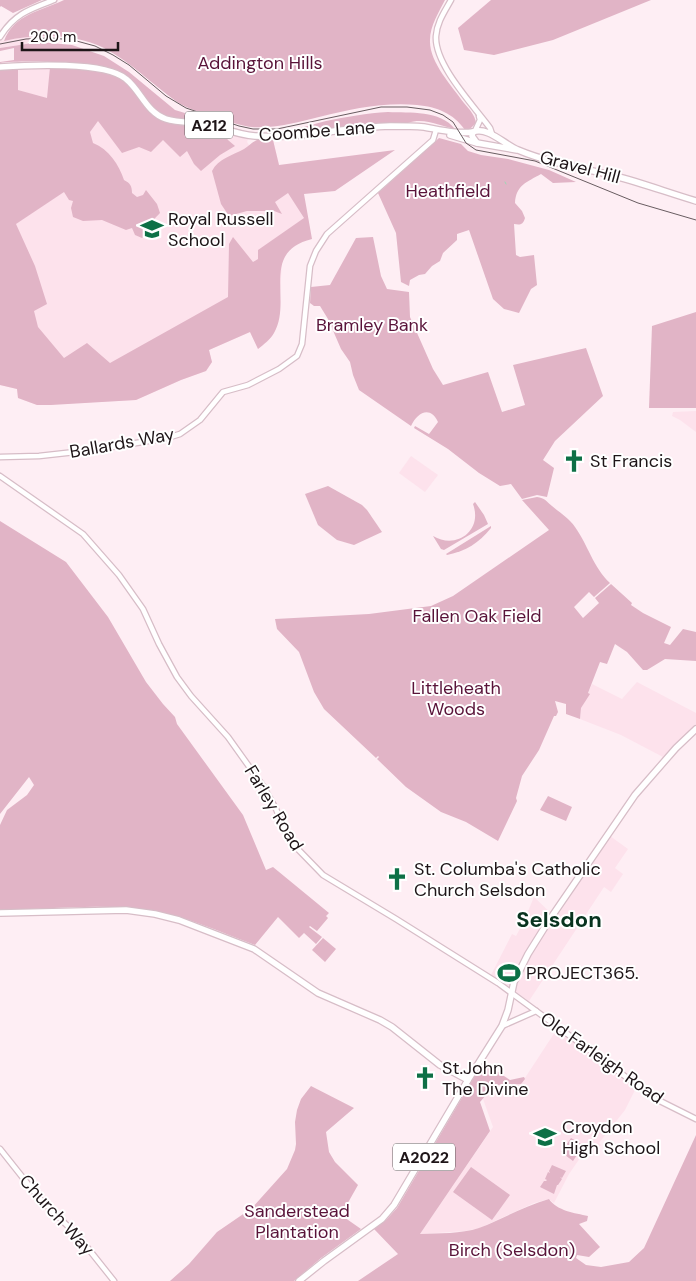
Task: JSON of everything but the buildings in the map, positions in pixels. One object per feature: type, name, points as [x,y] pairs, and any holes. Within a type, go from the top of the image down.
[{"type":"main road","name":"Coombe Lane","points":[[0,67],[33,65],[72,66],[113,72],[126,79],[145,104],[166,119],[208,124],[252,136],[288,136],[380,126],[412,126],[446,132],[474,132]]},
{"type":"main road","name":"Coombe Lane","points":[[446,132],[477,143]]},
{"type":"main road","name":"A212","points":[[474,132],[492,134]]},
{"type":"main road","points":[[474,132],[472,136],[477,143]]},
{"type":"main road","name":"Gravel Hill","points":[[492,134],[497,139],[517,150]]},
{"type":"main road","points":[[491,146],[496,143],[497,139]]},
{"type":"main road","name":"Gravel Hill","points":[[477,143],[517,150],[561,164],[642,184],[696,202]]},
{"type":"main road","name":"Gravel Hill","points":[[642,184],[662,194],[696,206]]},
{"type":"main road","name":"A2022","points":[[299,1281],[388,1213],[502,1026],[508,1010],[510,993],[514,982],[523,962],[548,922],[635,795],[676,748],[696,729]]},
{"type":"main road","points":[[0,913],[126,910],[179,920],[254,949],[318,993],[392,1027],[440,1065],[468,1080]]},
{"type":"street","points":[[0,37],[8,24],[16,16],[54,0]]},
{"type":"street","points":[[451,0],[438,24],[436,36],[437,50],[459,88],[490,128],[492,134]]},
{"type":"street","points":[[474,132],[480,120],[478,112]]},
{"type":"street","name":"Ballards Way","points":[[0,457],[39,456],[93,450],[158,440],[180,434],[200,420],[223,392],[248,385],[279,369],[297,356],[302,344],[310,266],[316,251],[327,234],[433,140],[436,130]]},
{"type":"street","name":"Farley Road","points":[[0,476],[83,534],[119,575],[143,609],[177,677],[245,760],[271,800],[289,840],[298,851],[323,875],[498,983],[510,993]]},
{"type":"street","name":"Old Farleigh Road","points":[[510,993],[656,1099],[696,1118]]},
{"type":"street","points":[[502,1026],[536,1011]]},
{"type":"street","name":"Church Way","points":[[0,1149],[39,1198],[79,1236],[114,1281]]},
{"type":"shaded area","points":[[51,36],[51,42],[0,48],[0,41],[24,37]]},
{"type":"shaded area","points":[[50,67],[48,99],[18,90],[18,68]]},
{"type":"shaded area","name":"Royal Russell School","points":[[129,85],[143,105],[153,113],[221,130],[248,139],[249,145],[258,140],[273,140],[284,185],[304,218],[305,240],[298,242],[287,251],[282,262],[278,322],[275,331],[268,341],[258,349],[250,332],[209,350],[212,362],[206,371],[136,400],[37,405],[18,398],[17,389],[0,385],[0,207]]},
{"type":"shaded area","points":[[696,411],[696,432],[672,416],[673,412]]},
{"type":"shaded area","points":[[411,456],[438,475],[425,492],[399,473]]},
{"type":"shaded area","points":[[637,682],[696,713],[696,724],[663,757],[621,735],[580,719],[581,708],[592,684],[622,699]]},
{"type":"shaded area","points":[[610,836],[628,849],[615,868],[623,874],[611,892],[604,887],[529,1001],[491,975],[512,934],[516,936],[534,897],[556,918]]},
{"type":"shaded area","name":"Croydon High School","points":[[557,1029],[636,1088],[625,1110],[599,1143],[601,1145],[593,1152],[587,1148],[569,1174],[554,1203],[549,1199],[534,1203],[480,1228],[420,1234],[493,1127],[483,1099],[495,1085],[521,1084]]},
{"type":"green space","points":[[0,0],[42,0],[13,13],[0,7]]},
{"type":"green space","name":"Addington Hills","points":[[64,0],[445,0],[435,19],[432,30],[430,40],[433,57],[442,73],[472,112],[476,123],[470,129],[465,130],[450,115],[438,109],[417,105],[392,104],[355,109],[278,126],[245,126],[214,117],[177,102],[123,60],[92,43],[55,36],[29,37],[4,41],[14,25],[21,19]]},
{"type":"green space","points":[[491,0],[651,0],[553,40],[494,55],[464,50],[458,28]]},
{"type":"green space","points":[[39,42],[72,45],[104,56],[129,72],[175,110],[251,133],[209,122],[163,115],[153,108],[130,79],[116,70],[84,64],[0,63],[14,60],[14,48],[0,51],[0,48]]},
{"type":"green space","points":[[50,67],[87,69],[115,75],[128,83],[141,102],[154,115],[169,122],[203,126],[203,129],[222,132],[235,146],[220,155],[201,171],[194,164],[187,151],[180,157],[163,140],[151,152],[139,147],[122,153],[98,121],[90,132],[93,143],[104,149],[113,158],[124,180],[132,188],[132,193],[137,197],[143,195],[146,190],[157,204],[160,213],[154,219],[150,232],[142,238],[135,235],[132,228],[126,230],[102,220],[83,221],[73,217],[71,208],[73,201],[69,200],[64,192],[16,224],[35,266],[47,304],[34,311],[38,327],[64,358],[87,343],[110,363],[228,297],[229,244],[233,237],[253,262],[258,259],[258,250],[304,218],[288,193],[275,202],[282,214],[274,211],[247,211],[229,216],[221,204],[212,171],[222,160],[257,140],[273,140],[279,165],[395,150],[335,191],[304,194],[312,239],[296,245],[286,255],[280,278],[279,320],[274,333],[258,349],[250,332],[209,350],[212,362],[206,371],[136,400],[37,405],[18,398],[17,389],[0,385],[0,69],[18,68],[18,90],[47,98]]},
{"type":"green space","points":[[388,112],[424,114],[441,118],[455,129],[414,121],[321,131],[317,127],[315,131],[281,135],[254,135],[254,133],[273,133],[326,121]]},
{"type":"green space","name":"Heathfield","points":[[439,138],[461,144],[468,151],[549,170],[576,182],[553,183],[541,174],[523,185],[518,192],[515,203],[525,218],[521,224],[514,224],[516,255],[520,257],[534,255],[537,285],[531,289],[519,313],[504,309],[493,299],[469,230],[457,234],[457,240],[443,253],[440,261],[425,274],[410,280],[409,286],[401,282],[396,233],[378,193]]},
{"type":"green space","name":"Bramley Bank","points":[[373,237],[381,276],[387,289],[409,292],[410,317],[433,369],[443,385],[488,372],[502,412],[525,405],[513,365],[586,348],[603,396],[555,441],[543,460],[554,468],[547,497],[537,495],[522,499],[511,484],[500,486],[479,473],[448,449],[414,428],[415,426],[429,434],[438,422],[428,412],[420,415],[411,426],[359,390],[350,362],[341,349],[328,319],[320,306],[314,306],[310,303],[311,287],[330,285],[356,238]]},
{"type":"green space","points":[[696,312],[696,408],[649,408],[652,326]]},
{"type":"green space","points":[[328,486],[362,505],[382,532],[354,545],[337,540],[318,525],[305,494]]},
{"type":"green space","name":"Littleheath Woods","points":[[537,497],[545,500],[573,524],[599,570],[610,583],[594,597],[589,592],[574,607],[583,618],[599,603],[595,598],[611,584],[632,603],[631,605],[671,627],[664,643],[670,645],[683,629],[696,632],[696,661],[665,659],[647,670],[643,670],[627,652],[615,644],[607,664],[600,662],[588,693],[590,694],[581,708],[580,719],[566,714],[566,704],[555,701],[558,712],[554,716],[539,750],[522,776],[516,798],[517,801],[498,841],[466,822],[441,812],[406,787],[377,759],[378,756],[376,758],[324,709],[314,692],[299,652],[277,629],[275,619],[369,614],[431,606],[453,596],[549,530],[522,500]]},
{"type":"green space","points":[[475,502],[488,524],[444,550],[441,549],[433,536],[450,541],[465,535],[471,530],[474,522],[473,504]]},
{"type":"green space","points":[[0,521],[66,562],[108,617],[146,682],[175,717],[177,724],[243,815],[266,870],[273,867],[329,913],[326,916],[328,918],[317,931],[309,927],[322,937],[316,944],[304,933],[299,938],[278,917],[255,945],[190,920],[149,910],[94,907],[0,910],[0,825],[7,810],[27,795],[34,785],[29,777],[0,814]]},
{"type":"green space","points":[[491,526],[472,546],[446,554]]},
{"type":"green space","points":[[548,796],[572,807],[566,821],[540,810]]},
{"type":"green space","points":[[323,938],[336,949],[325,962],[312,950]]},
{"type":"green space","name":"Birch (Selsdon)","points":[[483,1062],[510,1080],[524,1077],[525,1079],[521,1084],[495,1085],[480,1102],[490,1131],[420,1234],[472,1230],[549,1199],[561,1209],[588,1216],[587,1221],[579,1224],[600,1247],[589,1257],[577,1255],[576,1258],[586,1265],[601,1267],[629,1262],[644,1248],[696,1135],[696,1281],[358,1281],[398,1254],[374,1229],[397,1208]]},
{"type":"green space","name":"Sanderstead Plantation","points":[[311,1086],[354,1108],[326,1132],[329,1152],[335,1162],[358,1185],[341,1215],[361,1229],[321,1258],[294,1281],[170,1281],[189,1264],[217,1232],[252,1208],[287,1169],[295,1150],[297,1110],[301,1099]]},
{"type":"green space","points":[[571,1138],[583,1145],[573,1161],[561,1152],[565,1146],[568,1146],[567,1144]]},
{"type":"green space","points":[[552,1165],[566,1171],[562,1178],[560,1177],[562,1179],[557,1185],[554,1194],[540,1187],[547,1180],[545,1179],[548,1172],[550,1173]]},
{"type":"green space","points":[[471,1167],[510,1195],[492,1220],[453,1192]]},
{"type":"tram line","points":[[0,44],[26,39],[51,38],[73,40],[95,46],[129,65],[166,96],[186,108],[253,129],[277,129],[381,107],[407,107],[430,110],[443,115],[453,122],[466,143],[476,150],[535,161],[638,203],[696,220]]},
{"type":"place","name":"Royal Russell School","points":[[152,229]]},
{"type":"place","name":"St Francis","points":[[574,461]]},
{"type":"place","name":"St. Columba's Catholic Church Selsdon","points":[[397,879]]},
{"type":"place","name":"PROJECT365.","points":[[509,973]]},
{"type":"place","name":"St.John The Divine","points":[[425,1078]]},
{"type":"place","name":"Croydon High School","points":[[545,1137]]},
{"type":"district","name":"Selsdon","points":[[559,919]]},
{"type":"park label","name":"Fallen Oak Field","points":[[477,616]]}]
